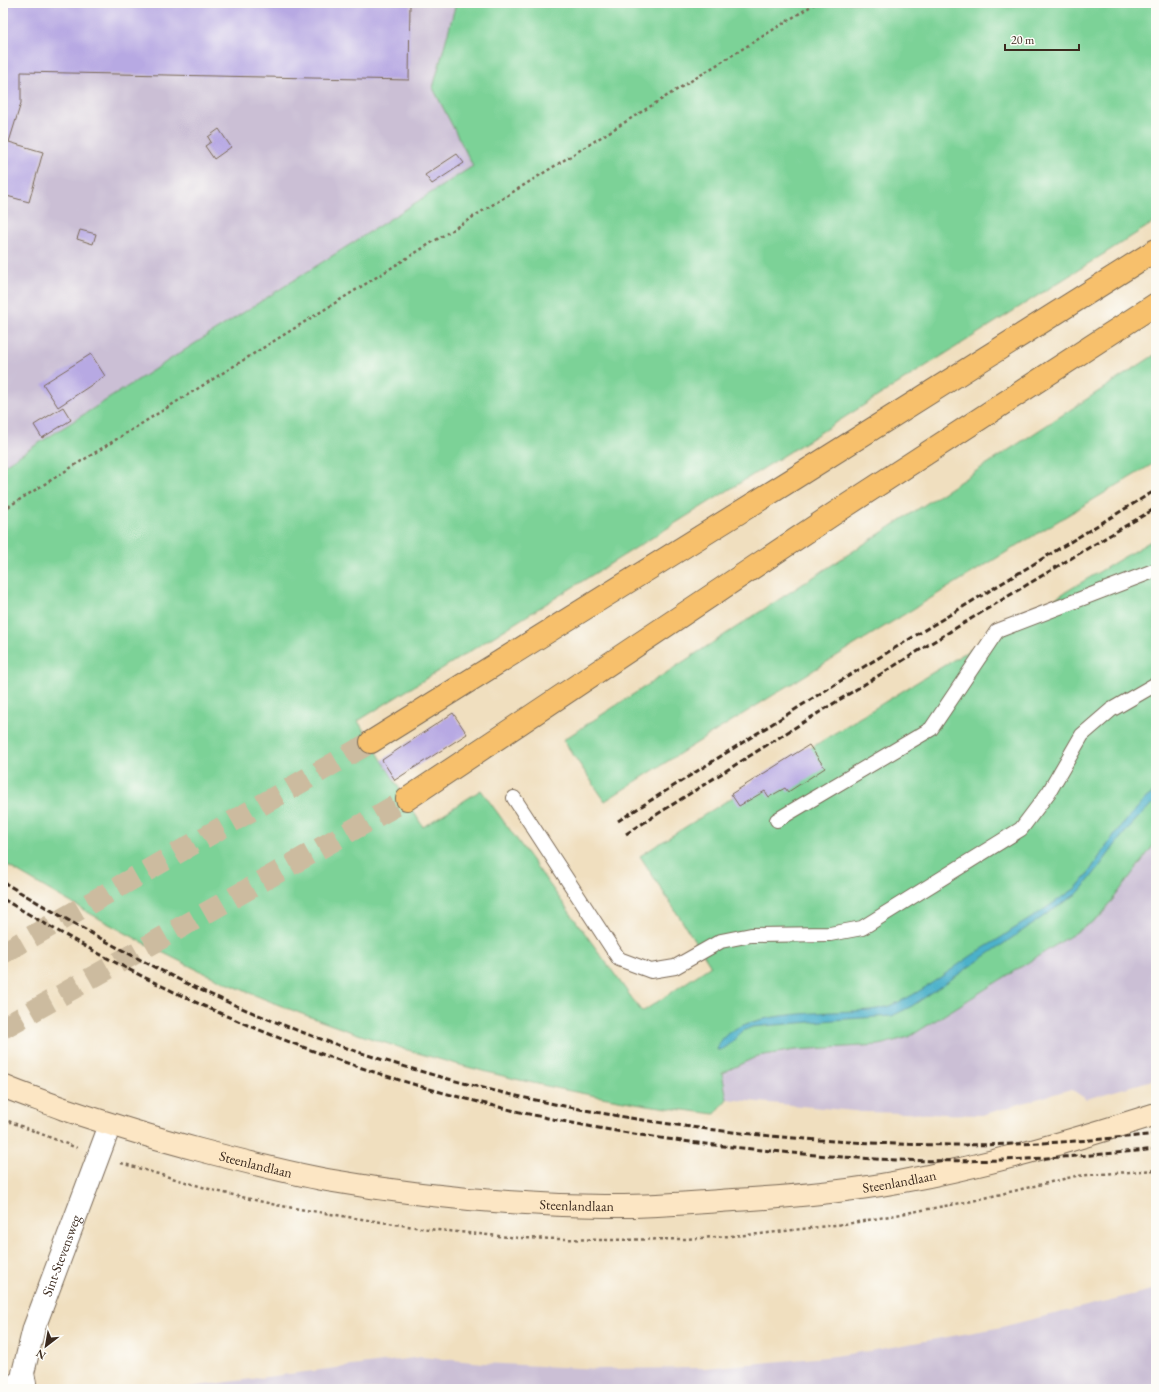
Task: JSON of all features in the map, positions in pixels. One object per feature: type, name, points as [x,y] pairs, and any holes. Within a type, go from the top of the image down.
[{"type":"highway","points":[[371,742],[1156,250]]},
{"type":"highway","points":[[407,799],[822,522],[1156,304]]},
{"type":"main road","name":"Steenlandlaan","points":[[3,1086],[110,1124],[247,1163],[326,1180],[398,1191],[464,1198],[526,1203],[606,1206],[771,1198],[832,1192],[897,1182],[957,1170],[1023,1154],[1156,1114]]},
{"type":"street","name":"Sint-Stevensweg","points":[[24,1381],[34,1328],[110,1124]]},
{"type":"lane","points":[[777,820],[931,729],[997,631],[1156,570]]},
{"type":"lane","points":[[514,798],[619,958],[651,971],[675,967],[721,942],[751,935],[830,934],[862,928],[1022,829],[1049,792],[1082,735],[1111,710],[1156,684]]},
{"type":"lane","points":[[4,1389],[24,1381]]},
{"type":"path","points":[[3,510],[816,3]]},
{"type":"shaded area","points":[[3,3],[456,3],[433,88],[473,166],[3,466]]},
{"type":"shaded area","points":[[1156,842],[1156,1079],[1086,1099],[1071,1089],[982,1115],[865,1112],[727,1099],[722,1073],[758,1056],[795,1050],[1099,918]]},
{"type":"shaded area","points":[[1156,1289],[1156,1389],[174,1389],[422,1357],[484,1363],[599,1369],[704,1368],[827,1357],[870,1351],[997,1328]]},
{"type":"green space","points":[[456,3],[1156,3],[1156,221],[358,721],[423,827],[481,790],[642,1012],[711,966],[640,856],[896,695],[1156,538],[1156,842],[1099,918],[909,1037],[879,1045],[795,1050],[758,1056],[722,1073],[727,1099],[715,1114],[636,1103],[569,1091],[515,1079],[407,1050],[354,1033],[249,993],[198,970],[99,919],[3,863],[3,466],[473,166],[433,88]]},
{"type":"green space","points":[[1156,354],[1156,462],[1017,545],[605,801],[563,740]]},
{"type":"water","points":[[1156,791],[1156,802],[1133,823],[1078,893],[912,1006],[892,1016],[752,1027],[743,1031],[731,1043],[721,1050],[717,1050],[725,1036],[741,1026],[763,1019],[787,1015],[877,1009],[901,1001],[914,994],[1076,888],[1087,875],[1116,832],[1146,798]]},
{"type":"building","points":[[3,3],[410,3],[409,80],[21,72],[21,103],[9,142],[43,152],[29,202],[3,195]]},
{"type":"building","points":[[219,129],[231,147],[214,159],[205,146],[211,142],[208,137]]},
{"type":"building","points":[[457,154],[464,163],[432,184],[425,175]]},
{"type":"building","points":[[80,230],[96,234],[93,244],[77,239]]},
{"type":"building","points":[[91,354],[105,376],[58,407],[43,384]]},
{"type":"building","points":[[63,407],[71,420],[42,438],[34,425]]},
{"type":"building","points":[[453,713],[467,734],[395,780],[382,760]]},
{"type":"building","points":[[809,745],[825,768],[788,792],[785,788],[769,797],[765,791],[739,806],[731,794]]},
{"type":"tunnel","points":[[3,953],[371,742]]},
{"type":"tunnel","points":[[3,1028],[407,799]]},
{"type":"railway","points":[[618,821],[837,683],[1156,490]]},
{"type":"railway","points":[[626,834],[890,669],[1156,508]]},
{"type":"railway","points":[[3,882],[71,922],[141,960],[188,984],[262,1016],[337,1045],[413,1069],[490,1090],[568,1107],[647,1121],[726,1131],[850,1142],[937,1145],[1025,1144],[1068,1142],[1156,1134]]},
{"type":"railway","points":[[3,899],[132,971],[233,1019],[326,1055],[385,1075],[505,1109],[566,1122],[690,1142],[788,1153],[842,1157],[962,1161],[1059,1157],[1156,1149]]}]
